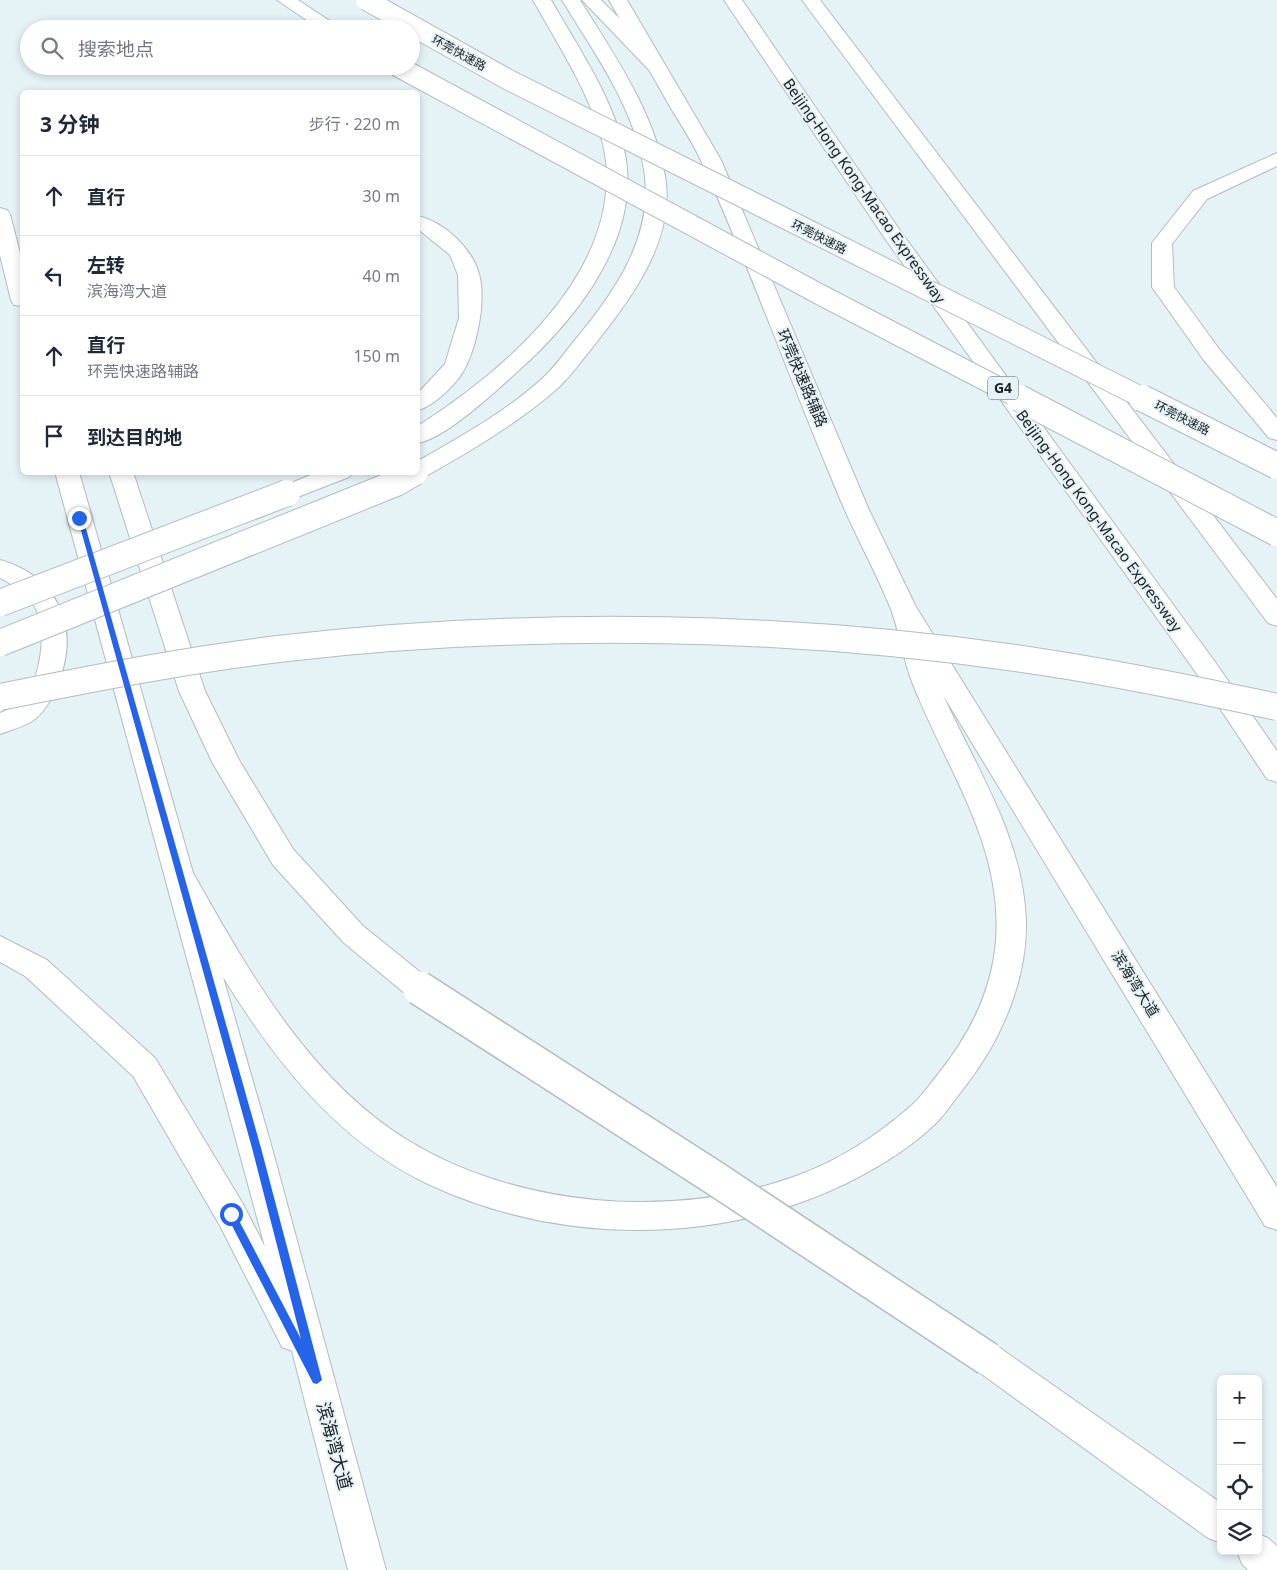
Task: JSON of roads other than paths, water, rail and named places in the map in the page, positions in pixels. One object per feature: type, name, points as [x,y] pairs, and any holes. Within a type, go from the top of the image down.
[{"type":"main road","points":[[286,0],[318,20]]},
{"type":"main road","name":"环莞快速路","points":[[366,0],[402,20]]},
{"type":"main road","points":[[420,435],[452,416],[514,364],[558,315],[589,276],[604,247],[613,218],[617,190],[616,163],[610,137],[596,100],[542,0]]},
{"type":"main road","points":[[420,470],[481,436],[551,382],[602,321],[627,287],[646,245],[656,214],[655,178],[647,144],[619,81],[572,0]]},
{"type":"main road","points":[[591,0],[656,66]]},
{"type":"main road","name":"环莞快速路辅路","points":[[618,0],[711,160],[857,510],[903,607],[992,752]]},
{"type":"main road","name":"Beijing-Hong Kong-Macao Expressway","points":[[733,0],[893,236],[1206,668],[1277,772]]},
{"type":"main road","points":[[811,0],[1277,617]]},
{"type":"main road","name":"环莞快速路","points":[[420,30],[507,79],[1277,466]]},
{"type":"main road","points":[[414,75],[819,294],[1277,532]]},
{"type":"main road","points":[[1277,159],[1200,195],[1162,243],[1163,287],[1211,354],[1277,433]]},
{"type":"main road","points":[[0,214],[20,292]]},
{"type":"main road","points":[[420,223],[427,226],[460,252],[469,274],[470,318],[456,364],[432,393],[420,402]]},
{"type":"main road","points":[[68,475],[178,871],[226,960],[284,1047],[334,1101],[380,1139],[438,1174],[505,1200],[578,1215],[644,1218],[728,1210],[799,1190],[863,1160],[916,1122],[959,1077],[988,1027],[1006,975],[1012,921],[996,836],[924,682],[903,607]]},
{"type":"main road","points":[[122,475],[192,691],[226,762],[283,856],[353,934],[419,988],[713,1177],[988,1358],[1217,1522]]},
{"type":"main road","points":[[287,493],[314,475]]},
{"type":"main road","points":[[0,603],[334,475]]},
{"type":"main road","points":[[0,643],[378,491],[410,475]]},
{"type":"main road","points":[[0,568],[22,578],[49,608],[55,636],[51,669],[37,701],[25,713],[0,724]]},
{"type":"main road","points":[[0,697],[146,668],[323,644],[497,632],[671,630],[844,638],[1020,658],[1198,688],[1277,707]]},
{"type":"main road","name":"滨海湾大道","points":[[992,752],[1277,1216]]},
{"type":"main road","name":"滨海湾大道","points":[[178,871],[256,1148],[366,1570]]},
{"type":"main road","points":[[0,948],[36,968],[144,1068],[231,1214],[317,1380]]},
{"type":"main road","points":[[1259,1555],[1276,1570]]}]
